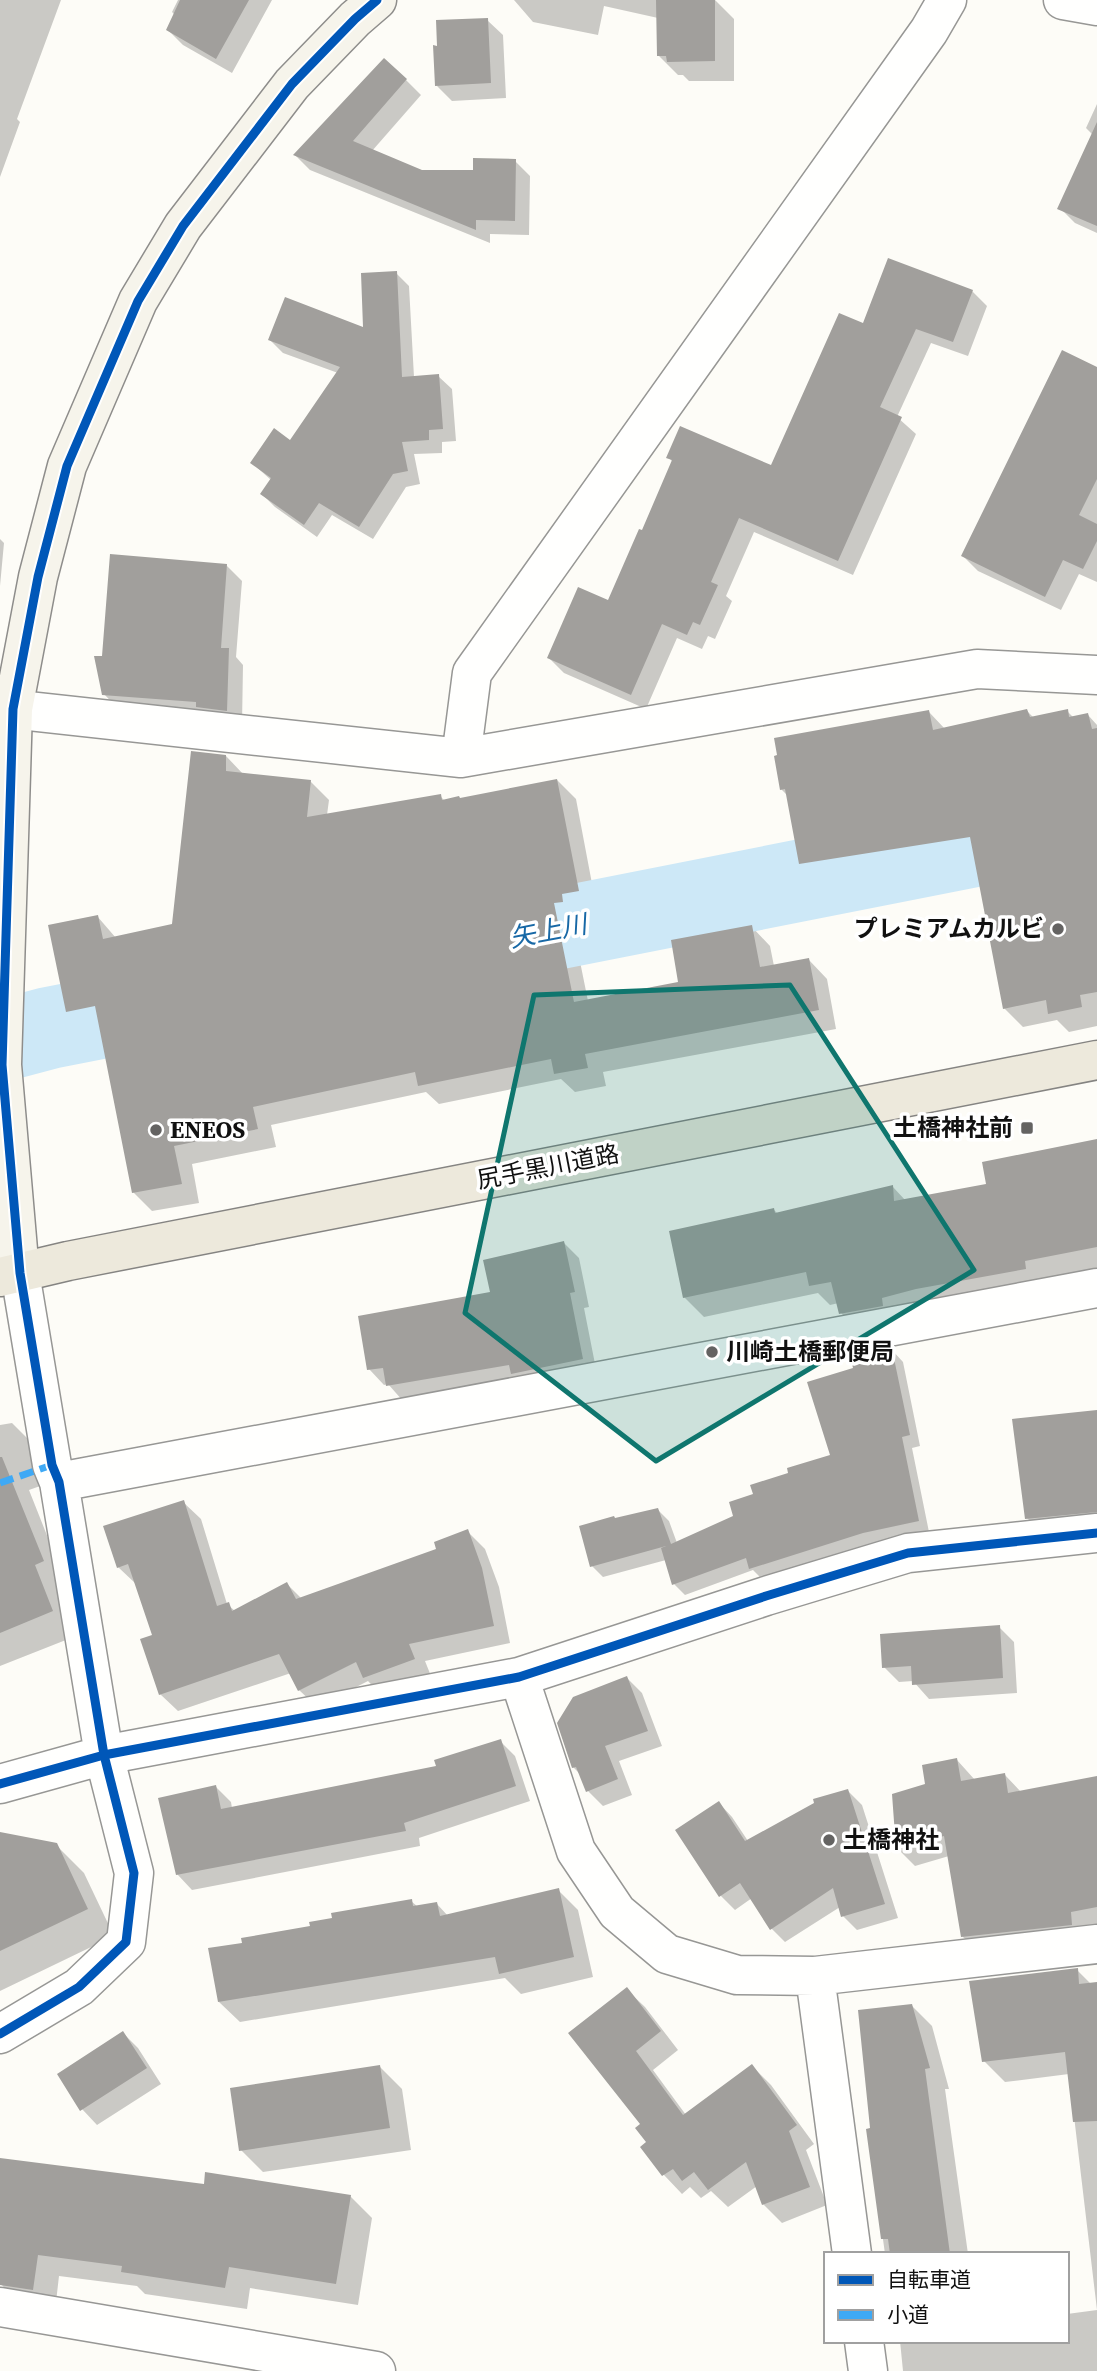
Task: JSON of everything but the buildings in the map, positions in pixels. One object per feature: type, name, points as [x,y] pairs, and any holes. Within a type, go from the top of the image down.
[{"type":"main road","name":"尻手黒川道路","points":[[10,1275],[68,1261],[1097,1060]]},
{"type":"street","points":[[0,2034],[79,1987],[126,1942],[134,1873],[104,1755],[59,1482],[52,1465],[10,1275],[2,1065],[7,709],[67,466],[138,301],[183,226],[292,84],[377,0]]},
{"type":"street","points":[[461,758],[472,673],[929,31],[947,0]]},
{"type":"street","points":[[1063,0],[1097,6]]},
{"type":"street","points":[[7,709],[461,758],[977,669],[1097,675]]},
{"type":"street","points":[[59,1482],[1097,1287]]},
{"type":"street","points":[[0,1784],[104,1755],[519,1676],[908,1553],[1097,1533]]},
{"type":"street","points":[[519,1676],[576,1850],[617,1912],[667,1954],[737,1975],[815,1976],[1097,1944]]},
{"type":"street","points":[[815,1976],[852,2252]]},
{"type":"street","points":[[0,2307],[376,2371]]},
{"type":"street","points":[[864,2343],[868,2371]]},
{"type":"highlighted area","points":[[790,985],[974,1270],[656,1461],[465,1313],[534,995]]},
{"type":"waterway","name":"矢上川","points":[[448,950],[1097,822]]},
{"type":"waterway","name":"矢上川","points":[[0,1041],[49,1028],[207,997]]},
{"type":"marked path","points":[[0,1483],[52,1465]]},
{"type":"cycle path","points":[[0,2034],[79,1987],[126,1942],[134,1873],[104,1755],[59,1482],[52,1465],[20,1273],[2,1065],[13,709],[38,577],[67,466],[138,301],[183,226],[292,84],[377,0]]},
{"type":"cycle path","points":[[0,1784],[104,1755],[519,1677],[766,1596],[908,1553],[1097,1533]]},
{"type":"place","name":"プレミアムカルビ","points":[[1058,929]]},
{"type":"place","name":"土橋神社前","points":[[1027,1128]]},
{"type":"place","name":"ENEOS","points":[[156,1130]]},
{"type":"place","name":"川崎土橋郵便局","points":[[712,1352]]},
{"type":"place","name":"土橋神社","points":[[829,1840]]}]
